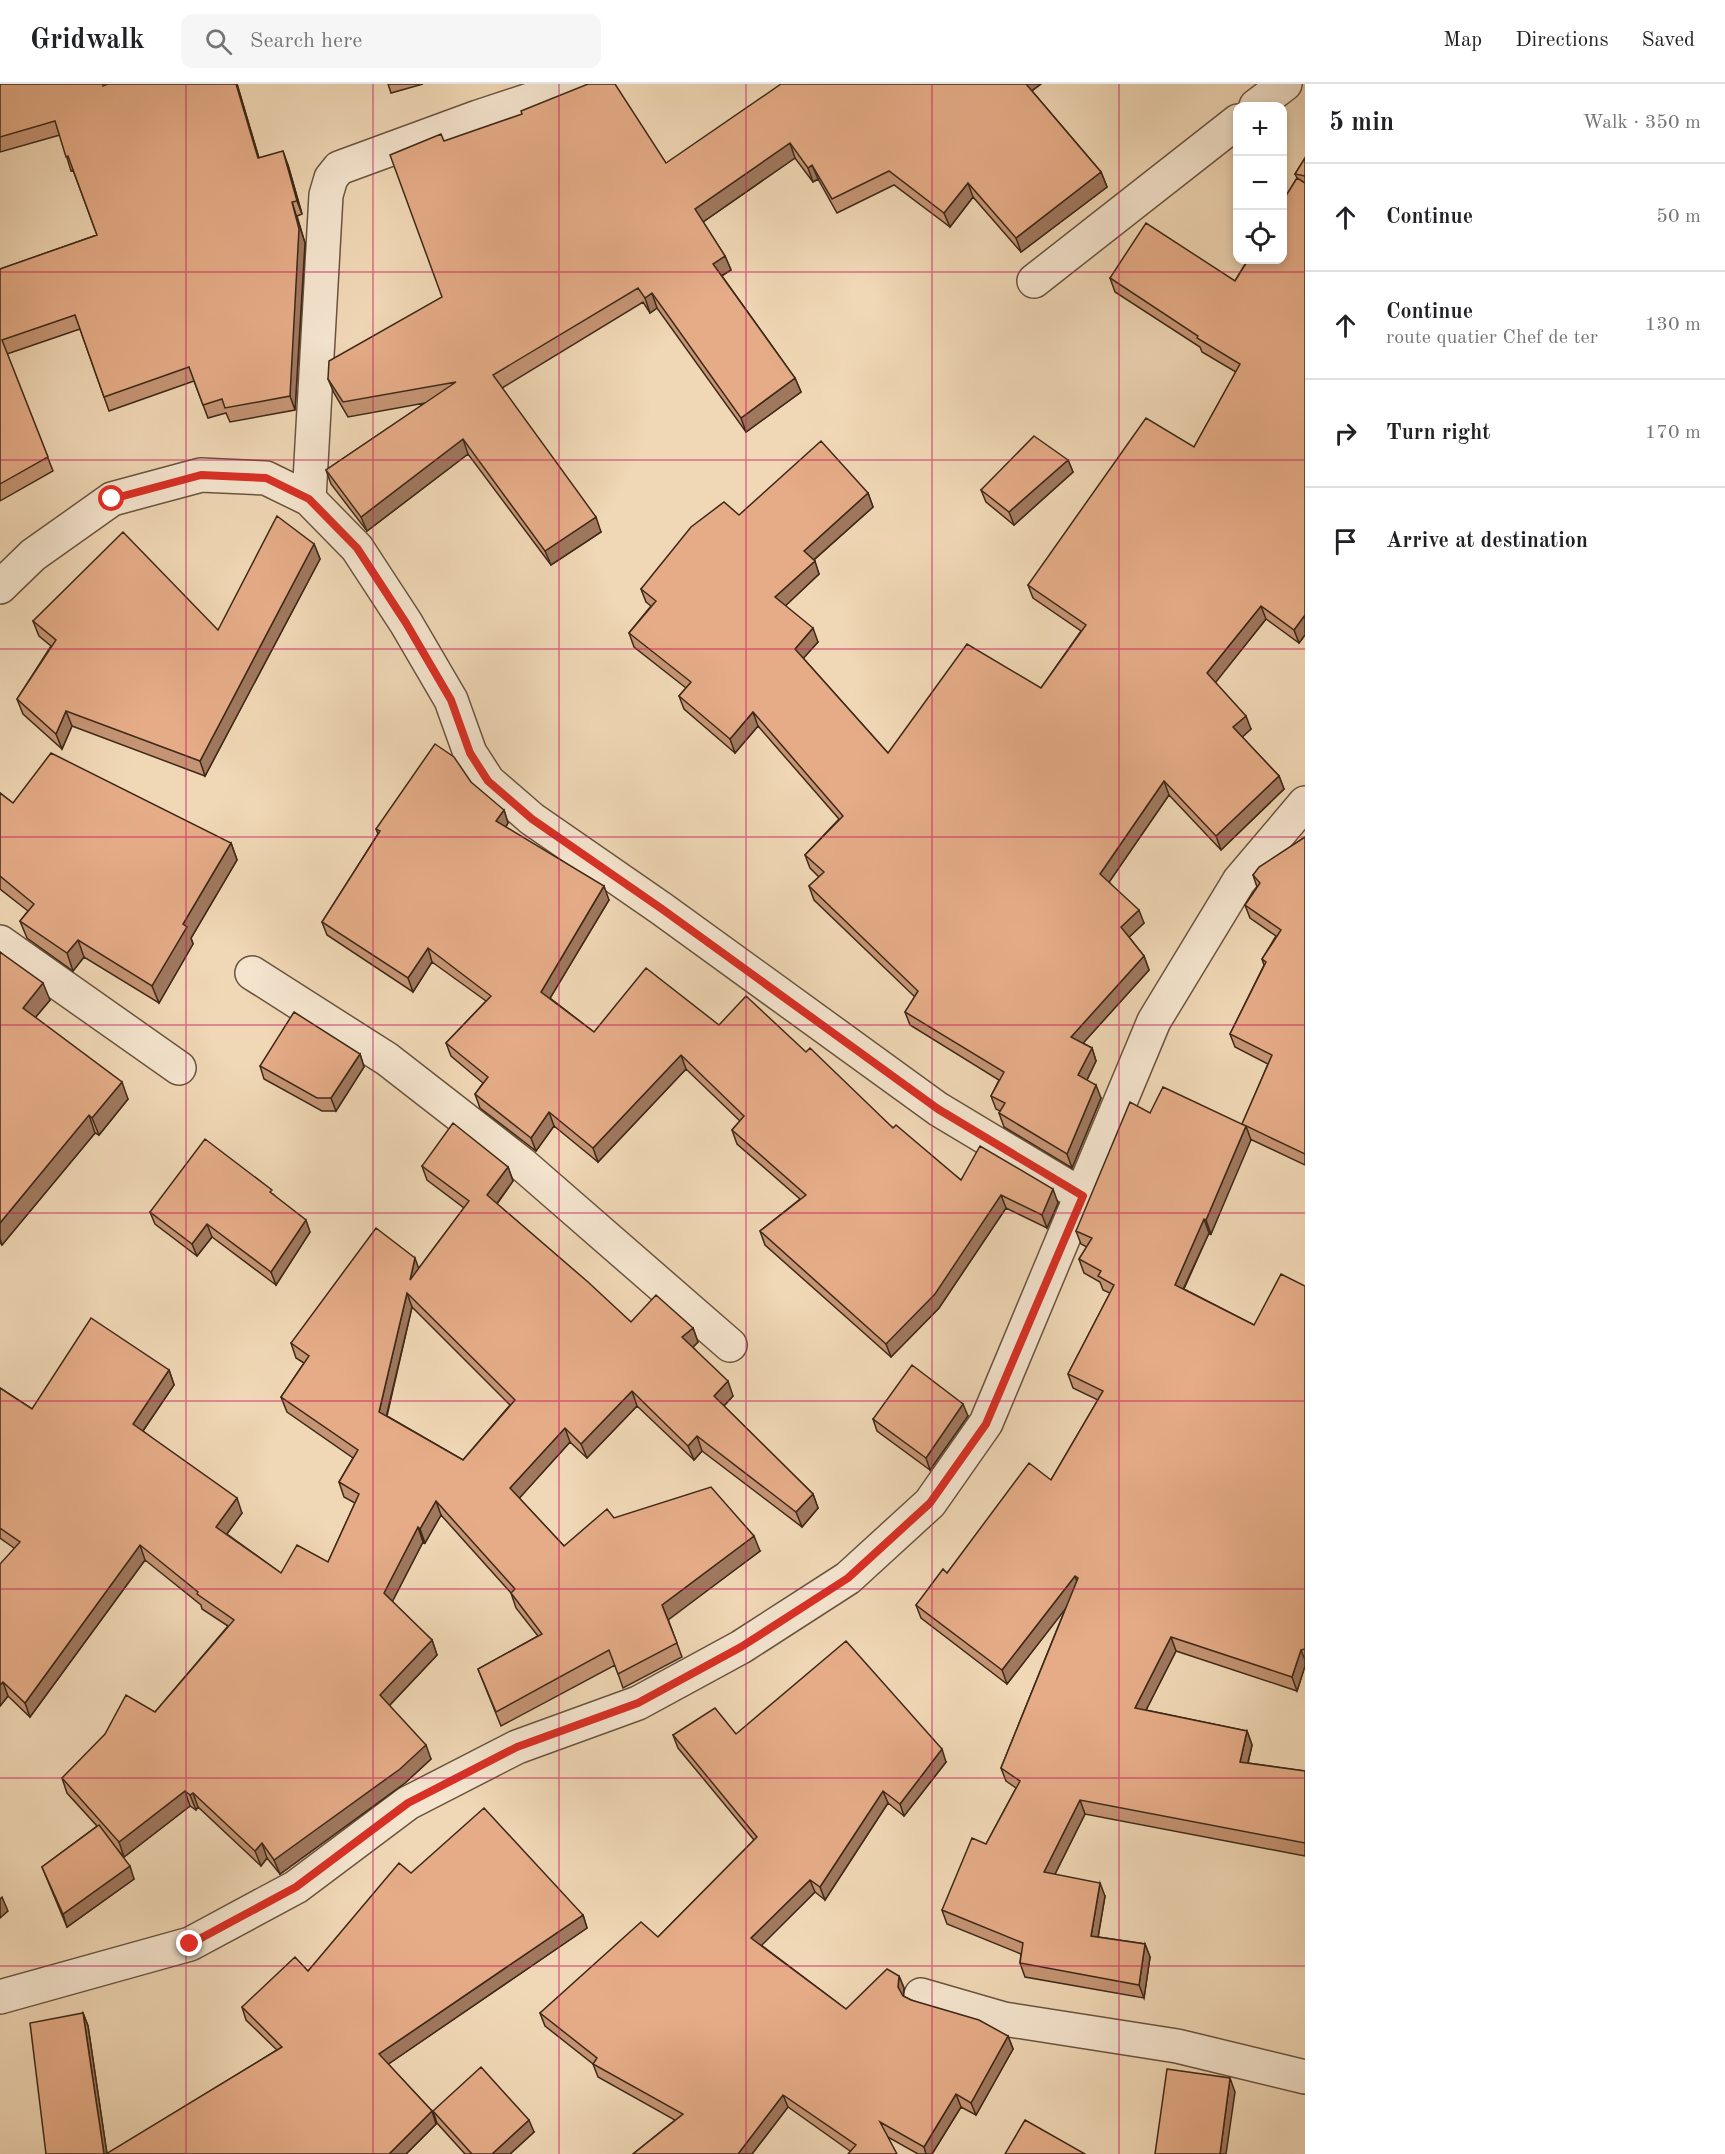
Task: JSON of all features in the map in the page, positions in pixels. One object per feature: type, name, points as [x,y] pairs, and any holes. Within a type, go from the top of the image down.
[{"type":"street","points":[[309,499],[326,195],[331,178],[339,168],[478,117],[578,84]]},
{"type":"street","points":[[1261,102],[1285,84]]},
{"type":"street","points":[[1034,281],[1233,125]]},
{"type":"street","points":[[0,588],[33,555],[112,499],[201,475],[266,478],[309,499],[357,548],[406,623],[451,700],[470,753],[488,781],[532,819],[662,909],[938,1109],[1083,1196]]},
{"type":"street","points":[[0,1997],[190,1944],[296,1887],[408,1803],[517,1747],[638,1703],[741,1647],[848,1578],[930,1503],[986,1424],[1155,1021],[1239,881],[1305,803]]},
{"type":"street","points":[[0,942],[179,1068]]},
{"type":"street","points":[[252,973],[387,1059],[522,1164],[730,1345]]},
{"type":"street","points":[[921,1995],[1004,2019],[1177,2046],[1305,2078]]},
{"type":"building","points":[[0,84],[103,84],[103,86],[108,84],[236,84],[258,158],[283,151],[297,201],[292,202],[299,229],[290,396],[225,408],[222,399],[203,405],[189,367],[104,397],[75,315],[2,340],[48,457],[0,484],[0,269],[97,235],[68,156],[66,157],[55,121],[0,137]]},
{"type":"building","points":[[588,84],[615,84],[666,163],[781,84],[1026,84],[1101,172],[1016,238],[968,183],[944,213],[889,171],[832,199],[812,165],[808,168],[790,143],[695,209],[725,256],[713,264],[795,378],[741,418],[652,293],[645,298],[638,288],[493,375],[596,517],[545,551],[463,439],[361,517],[326,470],[456,382],[343,402],[328,379],[329,361],[442,297],[390,155],[441,134],[444,141],[522,114],[521,111]]},
{"type":"building","points":[[1305,158],[1305,176],[1295,174]]},
{"type":"building","points":[[1297,178],[1305,183],[1305,615],[1294,630],[1261,606],[1207,673],[1246,716],[1233,727],[1279,776],[1216,836],[1164,781],[1100,874],[1139,910],[1121,927],[1144,956],[1071,1037],[1092,1048],[1078,1075],[1096,1085],[1067,1154],[999,1113],[1005,1103],[991,1096],[1004,1072],[905,1012],[918,991],[809,886],[824,872],[805,855],[843,816],[753,712],[730,739],[679,696],[691,682],[629,633],[656,601],[641,589],[691,527],[724,502],[739,515],[821,441],[868,493],[804,551],[815,561],[775,597],[813,628],[795,649],[888,753],[967,644],[1041,688],[1086,625],[1028,585],[1146,418],[1194,447],[1240,364],[1197,338],[1198,336],[1110,278],[1146,223],[1235,281],[1246,264],[1287,264],[1287,194]]},
{"type":"building","points":[[1034,436],[1068,460],[1009,512],[981,490]]},
{"type":"building","points":[[277,516],[314,544],[200,761],[66,711],[56,734],[17,699],[56,640],[33,621],[123,532],[218,630]]},
{"type":"building","points":[[435,744],[454,757],[471,782],[504,810],[496,821],[604,886],[541,992],[594,1032],[646,968],[719,1025],[746,996],[806,1052],[810,1048],[893,1128],[896,1125],[961,1180],[980,1146],[1053,1189],[1042,1215],[1001,1195],[935,1294],[886,1344],[760,1231],[806,1195],[732,1130],[744,1116],[681,1055],[593,1148],[549,1112],[531,1138],[475,1094],[488,1077],[446,1043],[491,996],[428,948],[408,978],[322,922],[380,831],[376,829]]},
{"type":"building","points":[[51,753],[231,843],[183,924],[187,927],[152,986],[78,940],[67,953],[20,921],[34,904],[0,876],[0,793],[13,803]]},
{"type":"building","points":[[1305,837],[1305,1154],[1242,1124],[1272,1055],[1230,1034],[1266,962],[1262,959],[1281,930],[1245,905],[1260,883],[1253,875],[1259,867]]},
{"type":"building","points":[[0,952],[43,983],[23,1008],[122,1082],[92,1118],[89,1115],[0,1223]]},
{"type":"building","points":[[294,1012],[360,1054],[331,1098],[317,1098],[260,1066]]},
{"type":"building","points":[[1163,1087],[1246,1126],[1206,1220],[1204,1219],[1175,1285],[1254,1325],[1281,1274],[1305,1286],[1305,1649],[1301,1650],[1292,1677],[1171,1637],[1135,1708],[1247,1731],[1240,1762],[1305,1771],[1305,1843],[1080,1800],[1044,1872],[1100,1883],[1091,1936],[1145,1944],[1139,1985],[1020,1963],[1023,1943],[942,1910],[972,1838],[986,1844],[1020,1781],[1001,1768],[1078,1578],[1075,1576],[1002,1670],[916,1605],[943,1569],[947,1573],[1029,1463],[1051,1480],[1103,1391],[1068,1374],[1114,1285],[1098,1276],[1101,1271],[1079,1259],[1092,1238],[1076,1231],[1130,1102],[1150,1113]]},
{"type":"building","points":[[453,1123],[508,1167],[487,1195],[631,1322],[656,1295],[693,1328],[682,1337],[728,1381],[714,1396],[813,1494],[796,1512],[697,1436],[688,1446],[632,1391],[581,1444],[565,1428],[510,1488],[564,1546],[607,1509],[614,1518],[711,1487],[754,1536],[662,1605],[677,1643],[618,1674],[609,1650],[496,1712],[478,1669],[542,1634],[511,1593],[515,1589],[436,1501],[420,1529],[418,1527],[384,1593],[432,1640],[380,1695],[426,1745],[400,1769],[274,1860],[262,1843],[255,1851],[193,1793],[190,1795],[185,1791],[119,1842],[62,1778],[105,1734],[126,1695],[155,1712],[234,1620],[197,1594],[198,1592],[140,1545],[25,1703],[3,1682],[0,1685],[0,1564],[20,1542],[0,1528],[0,1388],[32,1409],[91,1318],[169,1370],[133,1424],[237,1498],[216,1527],[281,1573],[297,1545],[328,1562],[359,1494],[339,1482],[358,1450],[281,1397],[309,1356],[291,1343],[376,1228],[415,1258],[410,1280],[469,1201],[422,1166]],"holes":[[[407,1293],[515,1400],[463,1460],[379,1412]]]},
{"type":"building","points":[[205,1139],[272,1190],[270,1192],[306,1220],[271,1272],[207,1224],[192,1244],[150,1212]]},
{"type":"building","points":[[912,1365],[963,1404],[926,1458],[873,1419]]},
{"type":"building","points":[[846,1641],[942,1749],[900,1804],[883,1791],[820,1887],[810,1880],[751,1938],[846,2009],[887,1969],[899,1976],[898,1987],[903,1996],[979,2020],[1008,2036],[971,2103],[956,2094],[924,2147],[880,2122],[897,2154],[848,2154],[856,2145],[783,2095],[738,2154],[633,2154],[683,2114],[593,2064],[597,2058],[540,2013],[641,1922],[658,1937],[757,1837],[673,1735],[715,1708],[736,1734]]},
{"type":"building","points":[[484,1808],[583,1915],[379,2054],[432,2111],[389,2154],[106,2154],[282,2047],[242,2007],[295,1957],[308,1971],[399,1863],[411,1873]]},
{"type":"building","points":[[99,1825],[130,1866],[63,1914],[42,1867]]},
{"type":"building","points":[[83,2013],[104,2154],[46,2154],[30,2023]]},
{"type":"building","points":[[481,2067],[529,2120],[492,2154],[472,2154],[433,2111]]},
{"type":"building","points":[[1167,2069],[1230,2078],[1220,2154],[1155,2154]]},
{"type":"building","points":[[1025,2120],[1085,2154],[1005,2154]]},
{"type":"route","points":[[112,499],[201,475],[266,478],[309,499],[357,548],[406,623],[451,700],[470,753],[488,781],[532,819],[662,909],[938,1109],[1083,1196],[986,1424],[930,1503],[848,1578],[741,1647],[638,1703],[517,1747],[408,1803],[296,1887],[190,1944]]}]
